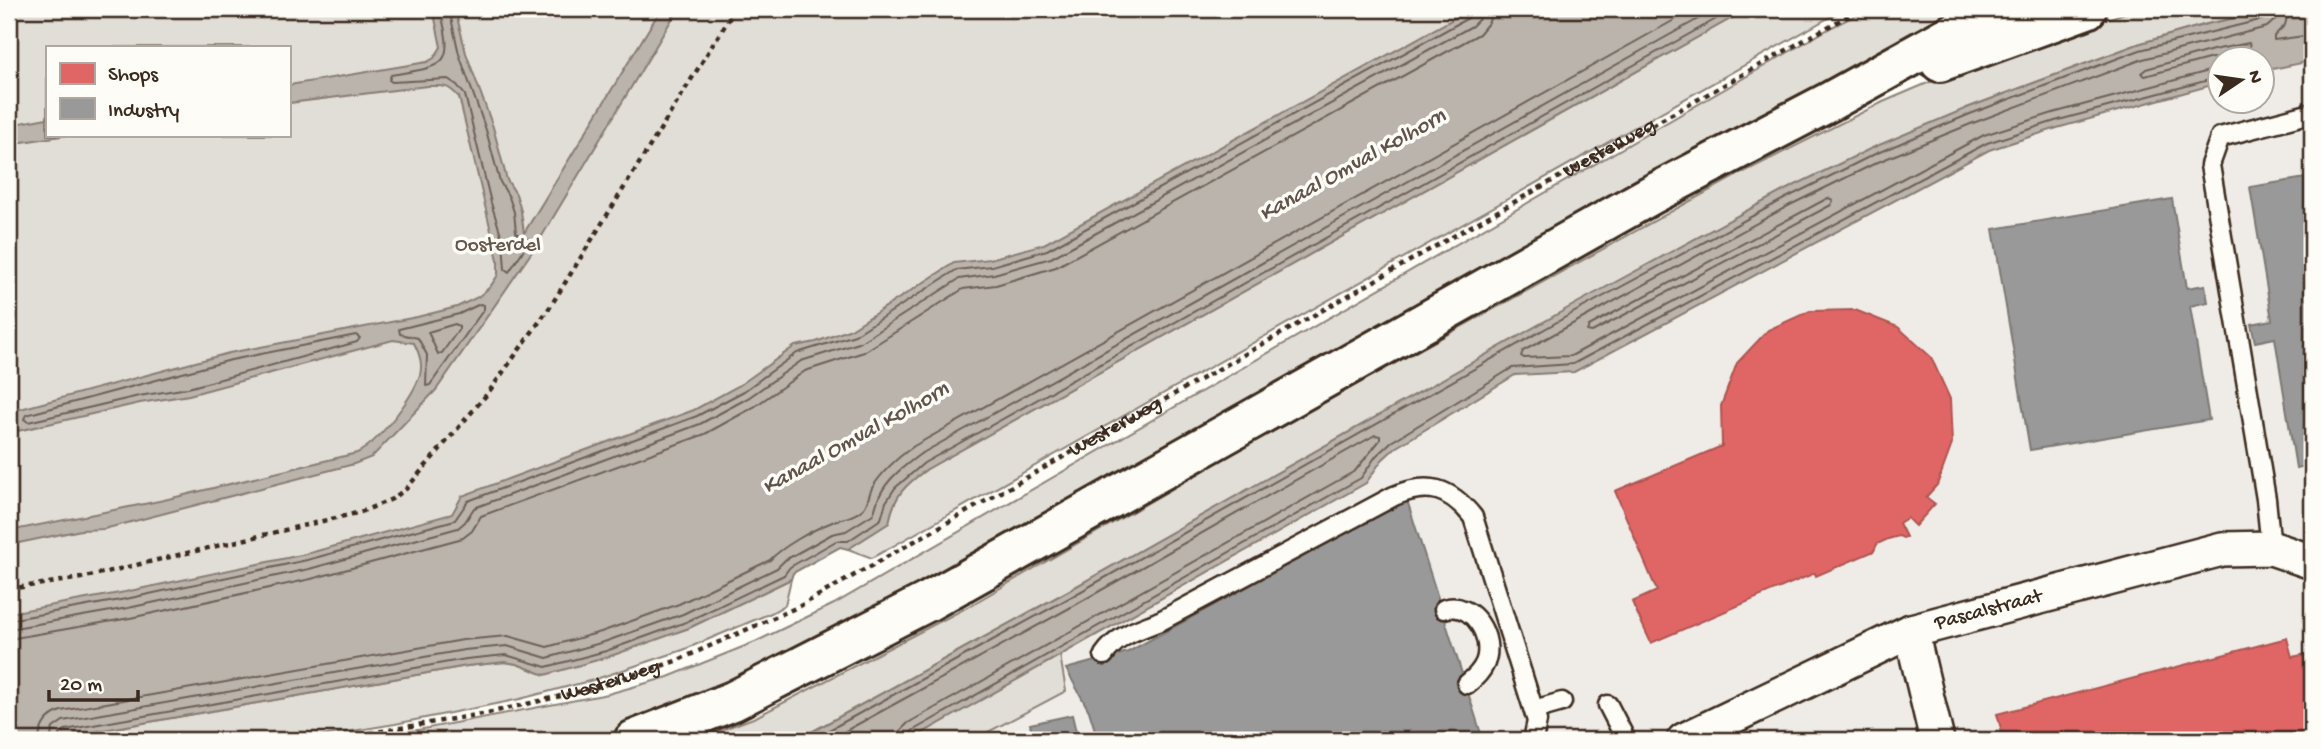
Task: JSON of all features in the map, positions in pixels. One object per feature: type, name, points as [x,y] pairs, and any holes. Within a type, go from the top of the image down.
[{"type":"main road","points":[[634,740],[733,701],[929,601],[1651,195],[1829,102],[1997,9]]},
{"type":"main road","points":[[1829,102],[2087,9]]},
{"type":"street","name":"Pascalstraat","points":[[1684,740],[1911,631],[2222,549],[2271,548],[2312,562]]},
{"type":"street","points":[[1911,631],[1937,740]]},
{"type":"lane","points":[[2271,548],[2266,499],[2210,165],[2220,137],[2312,113]]},
{"type":"lane","points":[[1104,655],[1123,635],[1162,620],[1394,496],[1411,489],[1429,488],[1446,493],[1461,503],[1472,517],[1534,710],[1537,721],[1533,740]]},
{"type":"lane","points":[[1444,610],[1451,607],[1463,610],[1482,625],[1487,637],[1489,650],[1485,664],[1478,675],[1467,684]]},
{"type":"lane","points":[[1534,710],[1563,702]]},
{"type":"lane","points":[[1608,705],[1626,740]]},
{"type":"path","points":[[9,589],[81,578],[361,512],[392,499],[406,489],[488,393],[550,307],[735,9]]},
{"type":"path","name":"Westerweg","points":[[330,740],[488,713],[591,689],[676,661],[800,606],[1860,9]]},
{"type":"shaded area","points":[[2206,9],[2312,9],[2312,740],[732,740],[1909,109]]},
{"type":"green space","name":"Oosterdel","points":[[9,9],[1496,9],[918,311],[657,439],[338,563],[9,626]]},
{"type":"green space","points":[[1748,9],[1844,9],[872,558],[848,549],[889,523],[897,498],[912,480],[927,469]]},
{"type":"green space","points":[[1868,9],[1962,9],[984,551],[726,686],[618,731],[588,740],[365,740],[608,694],[668,677],[755,642],[834,604],[1832,27]]},
{"type":"green space","points":[[2137,9],[2277,9],[2207,24],[2138,44],[1967,108],[1068,591],[797,740],[694,740],[756,717],[962,610],[1281,426],[1734,177],[1883,102],[1977,62]]},
{"type":"green space","points":[[791,579],[785,605],[771,613],[683,650],[593,680],[520,699],[298,740],[47,740],[467,666],[505,662],[545,675],[689,628]]},
{"type":"green space","points":[[1060,655],[1066,691],[973,740],[910,740]]},
{"type":"water","points":[[433,9],[455,9],[466,53],[493,127],[507,180],[516,194],[524,233],[661,9],[678,9],[536,246],[436,390],[372,457],[104,529],[81,530],[9,545],[9,531],[164,500],[357,453],[375,440],[410,395],[420,375],[419,354],[414,343],[393,340],[189,395],[140,403],[9,433],[9,412],[229,353],[457,307],[478,297],[490,287],[498,275],[498,260],[459,97],[455,93],[445,87],[427,86],[290,103],[290,85],[427,62],[434,58],[441,47]]},
{"type":"water","name":"Kanaal Omval Kolhorn","points":[[1471,9],[1748,9],[927,469],[912,480],[897,498],[889,523],[848,549],[840,547],[793,573],[791,579],[689,628],[608,657],[545,675],[505,662],[467,666],[47,740],[9,740],[9,613],[306,554],[452,514],[462,496],[694,410],[740,385],[795,346],[816,342],[851,329],[954,263],[990,259],[1044,244]]},
{"type":"water","points":[[2277,9],[2312,9],[2312,61],[2276,68],[2276,46],[2206,46],[2206,87],[1989,150],[1574,372],[1515,375],[1395,448],[1382,460],[1366,483],[910,740],[797,740],[1068,591],[1577,303],[1783,191],[1872,148],[1967,108],[2138,44],[2207,24]]},
{"type":"water","points":[[46,118],[46,136],[61,136],[9,144],[9,125]]},
{"type":"building: Shops","points":[[1855,310],[1898,327],[1931,357],[1950,399],[1952,444],[1937,485],[1926,497],[1935,504],[1915,526],[1907,518],[1899,523],[1906,537],[1888,539],[1877,544],[1874,551],[1816,576],[1815,573],[1651,643],[1632,602],[1657,591],[1615,491],[1722,446],[1721,406],[1737,363],[1768,330],[1810,311]]},
{"type":"building: Shops","points":[[2287,638],[2292,657],[2312,653],[2312,740],[2004,740],[1997,714]]},
{"type":"building: Industry","points":[[2312,177],[2312,465],[2296,468],[2275,338],[2255,342],[2251,324],[2272,320],[2250,187]]},
{"type":"building: Industry","points":[[2172,199],[2187,288],[2205,285],[2208,302],[2190,306],[2209,420],[2030,450],[1993,229]]},
{"type":"building: Industry","points":[[1407,500],[1483,740],[1098,740],[1089,711],[1066,669],[1128,652]]},
{"type":"building: Industry","points":[[1072,715],[1078,740],[1034,740],[1030,724]]}]
